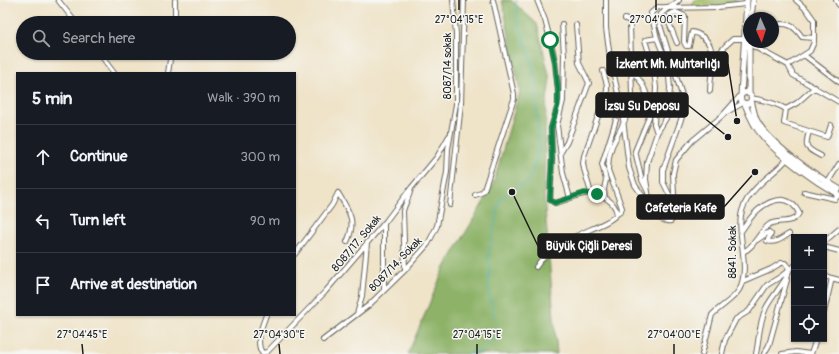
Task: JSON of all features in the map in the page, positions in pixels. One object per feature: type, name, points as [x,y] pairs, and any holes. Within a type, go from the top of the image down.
[{"type":"street","points":[[58,0],[71,16]]},
{"type":"street","points":[[175,0],[175,16]]},
{"type":"street","name":"8087/14 sokak","points":[[451,132],[456,104],[455,13],[453,0]]},
{"type":"street","points":[[455,13],[457,0]]},
{"type":"street","points":[[450,205],[461,104],[464,0]]},
{"type":"street","points":[[475,196],[484,190],[514,99],[493,0]]},
{"type":"street","points":[[537,0],[545,20],[552,47],[558,91],[558,105],[551,128],[552,159],[550,200],[555,203],[584,193],[591,193],[605,198],[615,206],[617,214]]},
{"type":"street","points":[[606,0],[606,28],[610,58],[622,111],[629,168],[635,185],[660,219],[668,221],[673,219],[675,215],[673,173],[676,160],[692,141],[722,116],[741,95],[744,93],[750,97],[772,102],[786,109]]},
{"type":"street","points":[[674,204],[664,182],[663,170],[683,114],[682,95],[659,22],[661,14],[676,4],[679,0]]},
{"type":"street","points":[[752,12],[753,0]]},
{"type":"street","points":[[788,65],[810,51],[814,42],[814,20],[796,0]]},
{"type":"street","points":[[836,0],[839,5]]},
{"type":"street","points":[[651,207],[646,179],[647,162],[657,133],[668,114],[670,88],[668,66],[657,38],[651,13],[658,7],[718,7],[747,2],[746,12]]},
{"type":"street","points":[[677,43],[669,23],[670,14],[676,12],[685,16],[684,42],[686,46],[689,46],[692,32],[700,34],[710,46],[711,55],[715,59]]},
{"type":"street","points":[[536,267],[541,259],[550,251],[608,222],[620,212],[622,208],[608,170],[612,146],[630,108],[632,95],[630,21],[625,19]]},
{"type":"street","points":[[779,24],[782,23],[796,28],[802,37],[814,38]]},
{"type":"street","points":[[562,24],[564,55],[563,102],[557,125],[563,173],[570,198]]},
{"type":"street","points":[[560,152],[567,142],[589,83],[579,63],[576,25]]},
{"type":"street","points":[[657,38],[645,40],[654,70],[656,88],[654,124],[657,133]]},
{"type":"street","points":[[710,91],[712,69],[715,59],[724,46],[733,39],[743,39]]},
{"type":"street","points":[[744,48],[741,101],[761,135],[788,158],[837,193]]},
{"type":"street","points":[[749,48],[750,97],[757,120],[766,133],[788,158],[828,182],[837,193]]},
{"type":"street","points":[[758,48],[788,65],[793,75],[839,102]]},
{"type":"street","points":[[804,55],[839,82]]},
{"type":"street","points":[[104,60],[113,72]]},
{"type":"street","points":[[168,72],[170,60]]},
{"type":"street","points":[[631,68],[641,82],[649,102],[649,117],[635,151],[642,180],[648,191]]},
{"type":"street","points":[[591,193],[583,163],[584,156],[607,90],[603,71]]},
{"type":"street","points":[[786,109],[797,103],[815,87]]},
{"type":"street","points":[[722,116],[748,103],[750,97]]},
{"type":"street","points":[[786,109],[784,123],[809,132],[827,137],[831,125]]},
{"type":"street","points":[[605,198],[604,189],[606,180],[602,164],[616,120]]},
{"type":"street","name":"8087/17. Sokak","points":[[266,316],[259,347],[262,353],[267,352],[326,292],[368,243],[437,157],[451,132]]},
{"type":"street","name":"8087/14. Sokak","points":[[323,340],[369,305],[405,270],[428,244],[437,226],[447,172],[448,149],[451,132]]},
{"type":"street","points":[[809,132],[806,147],[821,156]]},
{"type":"street","name":"8841. Sokak","points":[[702,354],[712,315],[730,300],[738,291],[743,281],[741,215],[744,206],[757,187],[788,158]]},
{"type":"street","points":[[828,182],[839,164]]},
{"type":"street","points":[[804,192],[835,199],[839,182]]},
{"type":"street","points":[[405,270],[403,211],[411,188]]},
{"type":"street","points":[[296,253],[332,205],[338,193],[349,210],[352,221],[352,232],[347,242]]},
{"type":"street","points":[[742,230],[758,210],[776,200],[787,200],[796,206],[799,213],[797,218],[794,220],[769,225],[760,234],[749,250],[743,252]]},
{"type":"street","points":[[384,224],[384,290]]},
{"type":"street","points":[[827,239],[839,229]]},
{"type":"street","points":[[754,242],[769,232],[771,234],[767,241],[774,243],[789,234]]},
{"type":"street","points":[[357,314],[362,296],[368,243]]},
{"type":"street","points":[[827,248],[839,251]]},
{"type":"street","points":[[743,281],[781,263],[785,263],[791,267]]},
{"type":"street","points":[[722,354],[724,340],[736,319],[750,311],[767,286],[791,269]]},
{"type":"street","points":[[756,354],[763,316],[766,308],[792,270]]},
{"type":"street","points":[[827,277],[839,280]]},
{"type":"street","points":[[764,354],[769,345],[787,278]]},
{"type":"street","points":[[825,306],[832,278]]},
{"type":"street","points":[[782,354],[796,352],[811,354],[815,342]]},
{"type":"green space","points":[[502,0],[511,0],[537,24],[550,79],[546,107],[544,196],[557,354],[408,354],[444,269],[492,188],[520,91]]},
{"type":"green space","points":[[695,0],[736,0],[735,4],[692,6]]},
{"type":"waterway","points":[[466,354],[478,352],[491,343],[499,334],[490,299],[490,265],[488,256],[500,199],[528,181],[539,152],[535,74],[518,21],[516,0]]},
{"type":"place","name":"İzkent Mh. Muhtarlığı","points":[[737,121]]},
{"type":"place","name":"İzsu Su Deposu","points":[[728,137]]},
{"type":"place","name":"Cafeteria Kafe","points":[[755,172]]},
{"type":"place","name":"Büyük Çiğli Deresi","points":[[512,192]]},
{"type":"route","points":[[550,40],[555,62],[558,91],[558,105],[551,128],[552,159],[550,200],[555,203],[584,193],[597,194]]}]
